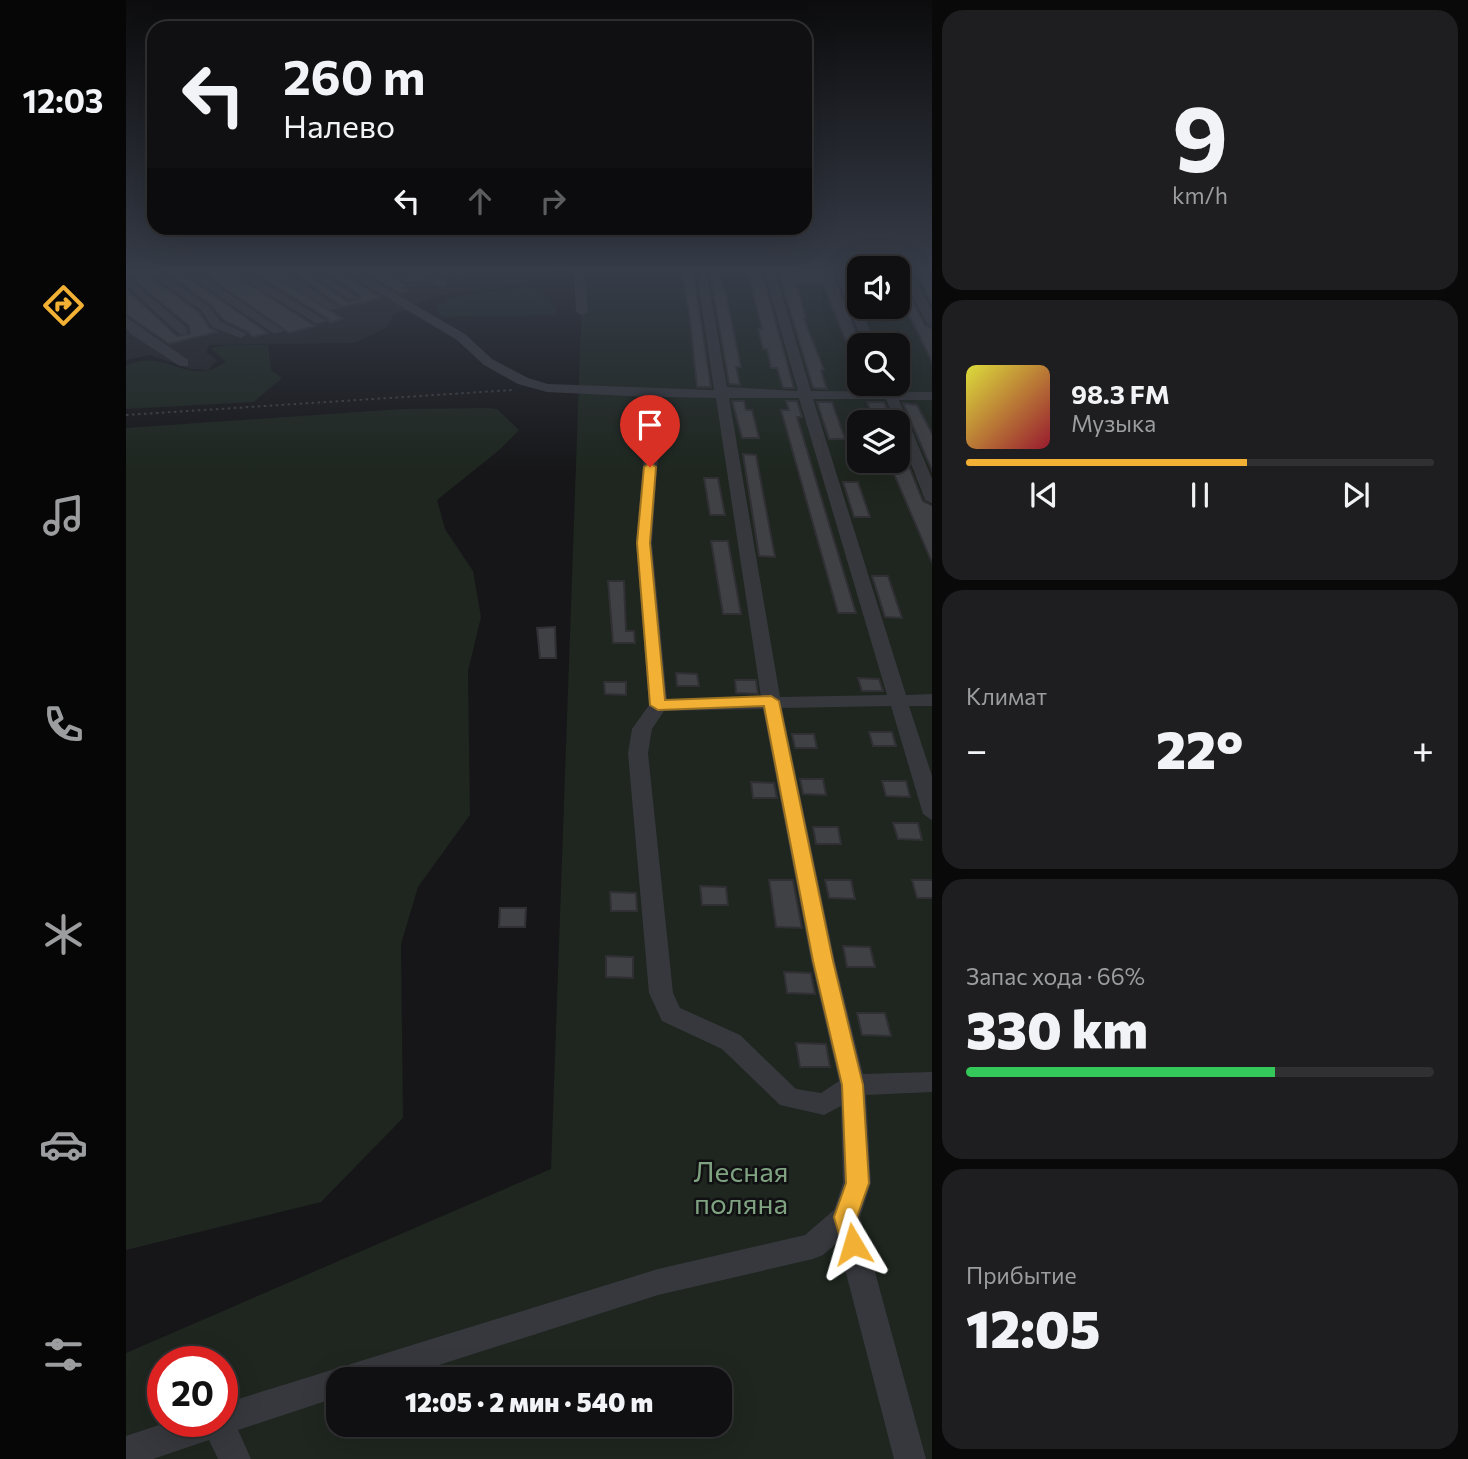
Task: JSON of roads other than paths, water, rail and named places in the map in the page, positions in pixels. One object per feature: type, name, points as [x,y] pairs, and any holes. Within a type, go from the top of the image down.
[{"type":"street","points":[[143,336],[184,363]]},
{"type":"street","points":[[459,336],[488,362],[523,381],[547,388],[722,394],[847,392]]},
{"type":"street","points":[[712,336],[721,391],[805,393]]},
{"type":"street","points":[[788,336],[932,811]]},
{"type":"street","points":[[126,342],[149,340]]},
{"type":"street","points":[[656,393],[644,543],[658,705],[642,729],[638,753],[661,993],[671,1014],[732,1042],[789,1098],[824,1104],[853,1085],[932,1082]]},
{"type":"street","points":[[910,393],[932,395]]},
{"type":"street","points":[[386,1367],[658,1282],[813,1246],[846,1217],[857,1183],[853,1085],[823,961],[771,701],[722,394]]},
{"type":"street","points":[[891,396],[932,498]]},
{"type":"street","points":[[658,705],[932,700]]},
{"type":"street","points":[[846,1217],[909,1459]]},
{"type":"street","points":[[238,1415],[326,1386]]},
{"type":"street","points":[[126,1452],[171,1437]]},
{"type":"street","points":[[225,1437],[234,1459]]},
{"type":"park label","name":"Лесная поляна","points":[[741,1187]]}]
